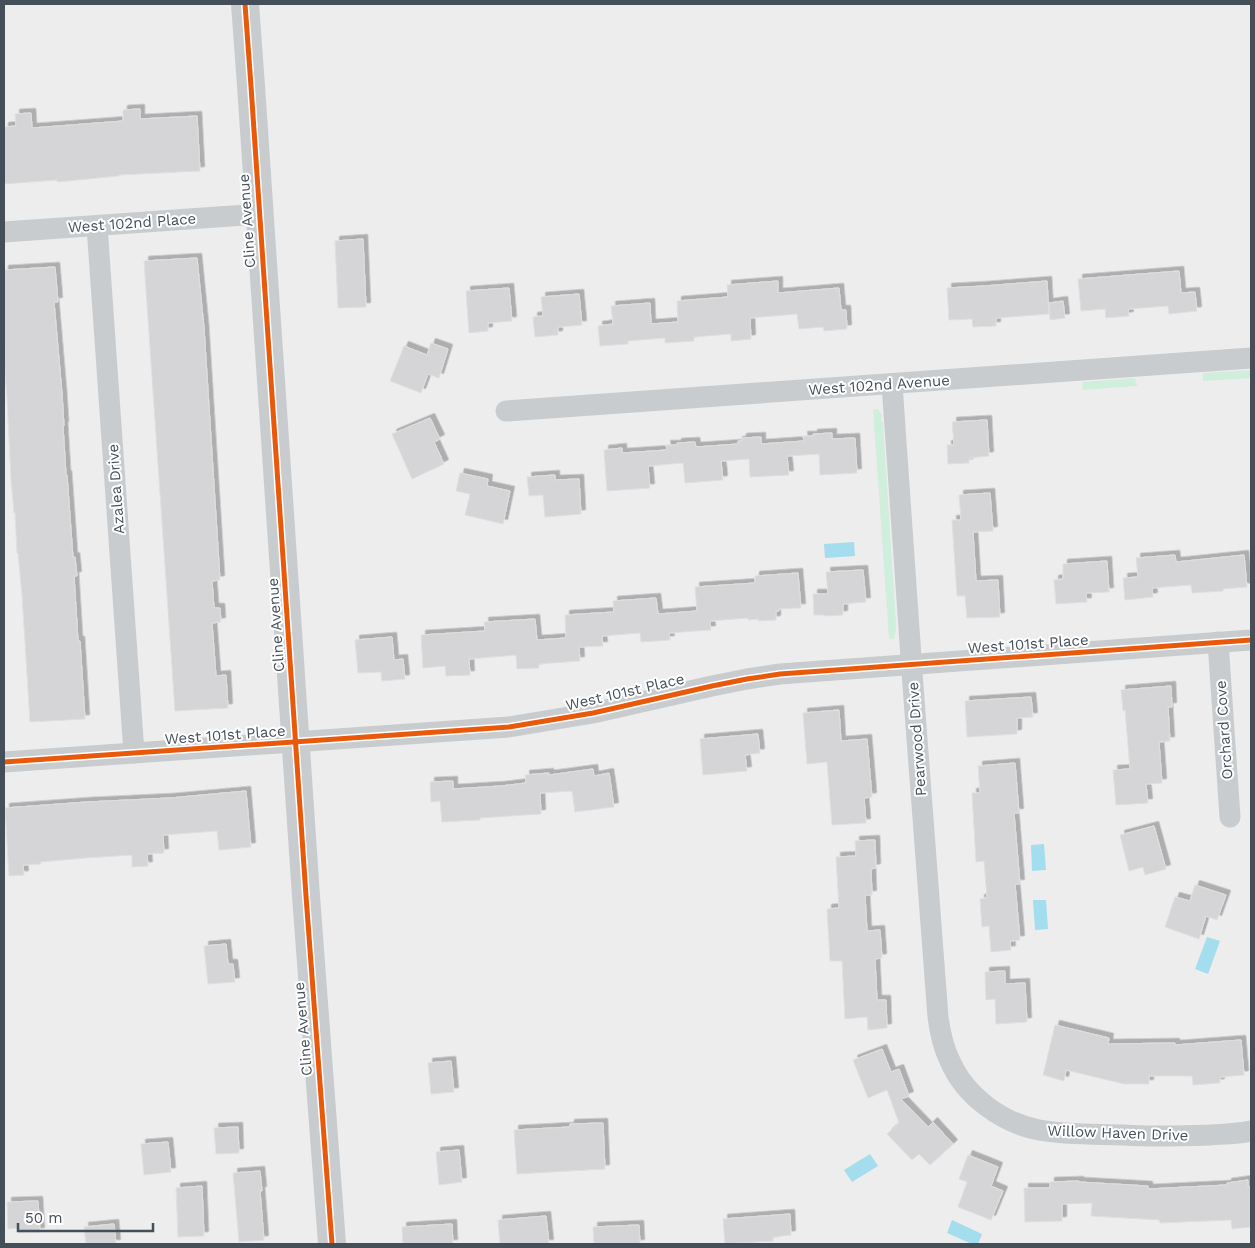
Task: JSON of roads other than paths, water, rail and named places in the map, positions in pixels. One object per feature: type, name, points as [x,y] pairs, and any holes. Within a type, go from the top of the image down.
[{"type":"street","name":"Cline Avenue","points":[[244,4],[311,973],[332,1244]]},
{"type":"street","name":"West 102nd Place","points":[[4,232],[259,214]]},
{"type":"street","name":"Azalea Drive","points":[[97,226],[134,753]]},
{"type":"street","name":"West 102nd Avenue","points":[[506,411],[1251,358]]},
{"type":"street","name":"Pearwood Drive","points":[[892,384],[911,665],[940,1033],[950,1063],[967,1088]]},
{"type":"street","name":"West 101st Place","points":[[4,762],[509,727],[594,714],[705,687],[747,679],[814,671],[1251,640]]},
{"type":"street","name":"Orchard Cove","points":[[1218,642],[1230,817]]},
{"type":"street","name":"Willow Haven Drive","points":[[967,1088],[984,1104],[1003,1117],[1038,1130],[1159,1136],[1215,1135],[1251,1131]]},
{"type":"water","points":[[854,542],[855,556],[825,558],[824,544]]},
{"type":"water","points":[[1044,844],[1046,870],[1032,871],[1031,845]]},
{"type":"water","points":[[1033,900],[1046,900],[1048,929],[1035,930]]},
{"type":"water","points":[[1207,937],[1220,941],[1208,974],[1195,969]]},
{"type":"water","points":[[870,1154],[878,1166],[852,1182],[844,1170]]},
{"type":"water","points":[[952,1220],[982,1234],[978,1244],[972,1244],[947,1233]]}]
